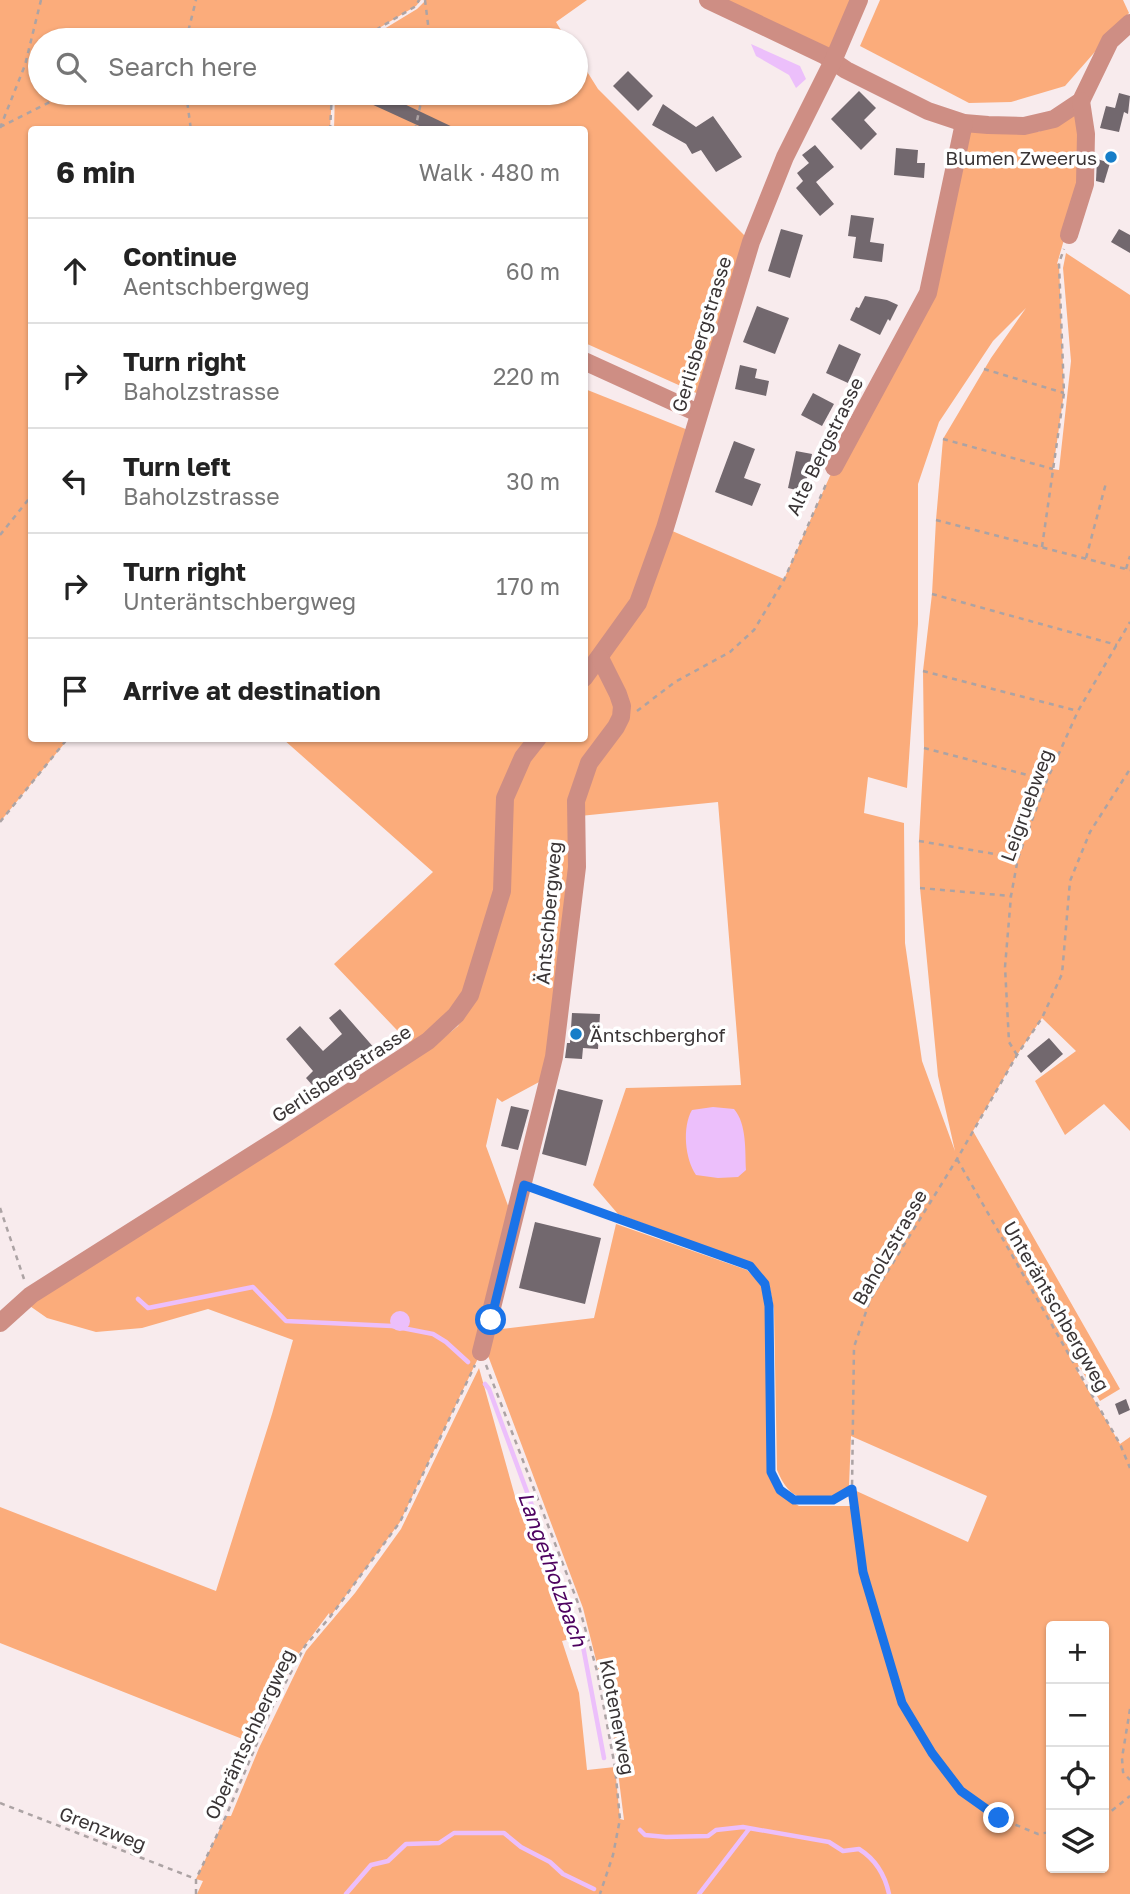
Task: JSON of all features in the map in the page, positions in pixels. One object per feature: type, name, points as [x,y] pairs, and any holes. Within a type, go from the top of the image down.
[{"type":"street","points":[[708,0],[733,6],[824,55],[846,70],[928,111],[964,123],[1024,126],[1054,119],[1081,101],[1110,41],[1130,23]]},
{"type":"street","name":"Gerlisbergstrasse","points":[[588,673],[638,603],[665,528],[751,242],[785,157],[833,61],[859,0]]},
{"type":"street","points":[[1069,235],[1085,184],[1086,134],[1081,101]]},
{"type":"street","name":"Alte Bergstrasse","points":[[834,467],[928,293],[964,123]]},
{"type":"street","points":[[588,363],[698,413]]},
{"type":"street","points":[[600,658],[618,694],[622,706],[621,717]]},
{"type":"street","name":"Äntschbergweg","points":[[481,1352],[554,1057],[577,867],[576,801],[589,764],[621,717]]},
{"type":"street","name":"Gerlisbergstrasse","points":[[0,1323],[31,1295],[428,1041],[456,1016],[470,995],[502,891],[505,798],[523,757],[535,742]]},
{"type":"path","points":[[34,28],[41,0]]},
{"type":"path","points":[[188,28],[196,0]]},
{"type":"path","points":[[379,28],[416,6],[419,0]]},
{"type":"path","points":[[425,0],[428,28]]},
{"type":"path","points":[[0,128],[28,53]]},
{"type":"path","points":[[0,128],[45,105]]},
{"type":"path","points":[[188,105],[190,126]]},
{"type":"path","points":[[330,126],[331,105]]},
{"type":"path","points":[[416,126],[420,105]]},
{"type":"path","points":[[1042,547],[1064,393],[1059,263],[1069,235]]},
{"type":"path","points":[[985,369],[1064,393]]},
{"type":"path","points":[[943,439],[1053,469]]},
{"type":"path","name":"Alte Bergstrasse","points":[[621,717],[631,716],[676,682],[730,652],[754,630],[784,580],[834,467]]},
{"type":"path","points":[[1086,558],[1107,483]]},
{"type":"path","points":[[0,535],[28,500]]},
{"type":"path","points":[[936,520],[1128,570],[1130,556]]},
{"type":"path","points":[[932,594],[1117,645]]},
{"type":"path","name":"Leigruebweg","points":[[1017,1055],[1009,1042],[1005,967],[1011,896],[1018,858],[1047,780],[1078,711],[1130,622]]},
{"type":"path","points":[[923,671],[1078,711]]},
{"type":"path","points":[[0,821],[65,742]]},
{"type":"path","points":[[924,748],[1047,780]]},
{"type":"path","name":"Baholzstrasse","points":[[852,1489],[854,1347],[870,1300],[1042,1018],[1062,974],[1070,881],[1090,832],[1130,768]]},
{"type":"path","points":[[919,841],[1018,858]]},
{"type":"path","points":[[920,888],[1011,896]]},
{"type":"path","name":"Unteräntschbergweg","points":[[957,1159],[1120,1444],[1130,1468]]},
{"type":"path","points":[[524,1185],[750,1266],[765,1284],[769,1306],[771,1472],[780,1490],[794,1500],[833,1500],[852,1489],[863,1572],[902,1703],[932,1753],[961,1791],[999,1818],[1038,1834],[1046,1833]]},
{"type":"path","points":[[0,1208],[31,1295]]},
{"type":"path","name":"Oberäntschbergweg","points":[[196,1879],[272,1708],[305,1646],[330,1617],[400,1522],[481,1352]]},
{"type":"path","name":"Klotenerweg","points":[[481,1352],[579,1603],[597,1671],[615,1767],[620,1819],[613,1855],[600,1894]]},
{"type":"path","points":[[1130,1709],[1122,1758],[1123,1772],[1130,1780]]},
{"type":"path","points":[[1109,1813],[1130,1796]]},
{"type":"path","name":"Grenzweg","points":[[0,1803],[196,1879]]},
{"type":"path","points":[[196,1879],[196,1894]]},
{"type":"shaded area","points":[[0,0],[421,0],[416,6],[379,28],[28,28],[28,105],[331,105],[330,126],[28,126],[28,742],[66,742],[0,822]]},
{"type":"shaded area","points":[[426,0],[587,0],[556,22],[560,28],[386,28],[417,9]]},
{"type":"shaded area","points":[[708,0],[859,0],[833,61]]},
{"type":"shaded area","points":[[880,0],[1123,0],[1129,13],[1065,86],[1011,102],[969,103],[860,46]]},
{"type":"shaded area","points":[[751,44],[800,66],[806,79],[796,88],[789,75],[756,56]]},
{"type":"shaded area","points":[[588,73],[598,89],[751,242],[703,396],[588,344],[588,126],[334,126],[335,105],[588,105]]},
{"type":"shaded area","points":[[1080,113],[1080,184],[1057,264],[1059,263],[1064,393],[1053,469],[1059,470],[1071,361],[1063,268],[1066,253],[1130,295],[1130,1131],[1104,1104],[1065,1135],[1035,1081],[1076,1051],[1042,1018],[973,1131],[1120,1389],[1100,1401],[1079,1366],[1076,1369],[1120,1444],[1130,1437],[1130,1894],[197,1894],[203,1881],[196,1879],[226,1816],[231,1816],[259,1748],[306,1651],[355,1593],[401,1529],[479,1368],[516,1500],[574,1638],[562,1641],[579,1693],[587,1770],[615,1767],[620,1819],[624,1820],[612,1724],[583,1608],[487,1353],[493,1330],[594,1318],[616,1224],[747,1270],[761,1285],[766,1307],[768,1471],[777,1493],[799,1506],[850,1506],[852,1489],[968,1542],[987,1496],[851,1436],[849,1486],[834,1500],[799,1497],[787,1488],[777,1470],[774,1309],[769,1283],[751,1264],[618,1214],[593,1185],[626,1088],[741,1085],[718,802],[570,817],[571,867],[547,1054],[541,1081],[502,1102],[497,1098],[486,1146],[513,1219],[481,1352],[400,1522],[330,1617],[329,1613],[294,1660],[255,1744],[0,1643],[0,1507],[216,1591],[293,1340],[208,1309],[142,1328],[96,1332],[47,1318],[27,1304],[431,1048],[458,1026],[476,998],[512,799],[529,762],[545,742],[588,742],[588,684],[643,608],[670,530],[784,579],[834,467],[928,293],[964,123],[1000,132],[1038,132]],"holes":[[[1026,308],[991,358],[943,439],[932,594],[923,671],[924,748],[919,841],[920,888],[938,1076],[955,1151],[922,1061],[905,943],[904,823],[864,813],[868,777],[907,788],[918,624],[918,484],[939,422],[993,341]]]},
{"type":"shaded area","points":[[588,390],[688,430],[634,599],[588,665]]},
{"type":"shaded area","points":[[286,742],[530,742],[520,755],[498,891],[466,993],[413,1047],[334,964],[433,872]]},
{"type":"shaded area","points":[[713,1107],[734,1109],[741,1122],[746,1170],[738,1177],[696,1175],[689,1160],[686,1134],[692,1110]]},
{"type":"shaded area","points":[[400,1311],[407,1314],[410,1321],[407,1328],[400,1331],[393,1328],[390,1321],[393,1314]]},
{"type":"building","points":[[628,71],[653,96],[638,111],[613,86]]},
{"type":"building","points":[[859,91],[876,108],[864,120],[877,134],[861,150],[831,119]]},
{"type":"building","points":[[1119,93],[1130,96],[1128,114],[1124,112],[1119,132],[1100,128],[1106,106],[1115,108]]},
{"type":"building","points":[[663,104],[696,127],[713,116],[742,157],[716,172],[701,150],[692,154],[686,144],[652,125]]},
{"type":"building","points":[[373,105],[406,105],[451,126],[419,126]]},
{"type":"building","points":[[815,145],[834,167],[816,182],[834,204],[820,216],[796,188],[803,181],[797,173],[809,163],[802,155]]},
{"type":"building","points":[[896,148],[918,150],[917,163],[925,163],[924,178],[894,175]]},
{"type":"building","points":[[1097,159],[1110,163],[1104,183],[1096,181]]},
{"type":"building","points":[[851,215],[874,218],[870,242],[884,244],[882,262],[853,258],[856,237],[848,236]]},
{"type":"building","points":[[781,229],[803,235],[790,278],[768,271]]},
{"type":"building","points":[[1119,229],[1130,235],[1130,253],[1111,242]]},
{"type":"building","points":[[865,296],[898,305],[880,335],[850,320]]},
{"type":"building","points":[[757,306],[789,318],[775,354],[743,342]]},
{"type":"building","points":[[839,344],[861,354],[848,383],[826,373]]},
{"type":"building","points":[[740,365],[757,369],[755,378],[769,381],[766,396],[735,389]]},
{"type":"building","points":[[813,393],[834,404],[822,426],[801,415]]},
{"type":"building","points":[[734,441],[755,449],[744,478],[761,484],[752,506],[715,492]]},
{"type":"building","points":[[796,451],[812,454],[804,492],[788,488]]},
{"type":"building","points":[[340,1009],[376,1050],[330,1090],[328,1087],[320,1094],[306,1078],[313,1071],[286,1039],[300,1026],[323,1051],[342,1034],[329,1018]]},
{"type":"building","points":[[572,1013],[600,1014],[598,1049],[583,1048],[582,1059],[565,1058],[567,1043],[570,1043]]},
{"type":"building","points":[[1049,1038],[1063,1054],[1041,1073],[1027,1056]]},
{"type":"building","points":[[558,1089],[603,1100],[586,1166],[542,1154]]},
{"type":"building","points":[[511,1106],[529,1110],[518,1150],[501,1146]]},
{"type":"building","points":[[535,1222],[601,1238],[585,1304],[519,1288]]},
{"type":"building","points":[[1126,1399],[1130,1410],[1119,1415],[1115,1404]]},
{"type":"waterway","name":"Langetholzbach","points":[[138,1299],[148,1308],[253,1287],[286,1321],[392,1326],[433,1334],[468,1362]]},
{"type":"waterway","name":"Langetholzbach","points":[[485,1384],[582,1641],[604,1758]]},
{"type":"waterway","points":[[640,1830],[645,1835],[666,1837],[708,1836],[716,1830],[743,1827],[829,1842],[843,1851],[859,1849],[878,1868],[889,1894]]},
{"type":"waterway","points":[[699,1894],[749,1829]]},
{"type":"waterway","points":[[346,1894],[371,1865],[388,1861],[406,1844],[439,1843],[454,1833],[504,1833],[521,1847],[550,1862],[563,1874],[594,1889]]},
{"type":"place","name":"Blumen Zweerus","points":[[1111,157]]},
{"type":"place","name":"Äntschberghof","points":[[576,1034]]},
{"type":"route","points":[[491,1320],[524,1185],[750,1266],[765,1284],[769,1306],[771,1472],[780,1490],[794,1500],[833,1500],[852,1489],[863,1572],[902,1703],[932,1753],[961,1791],[999,1818]]}]
